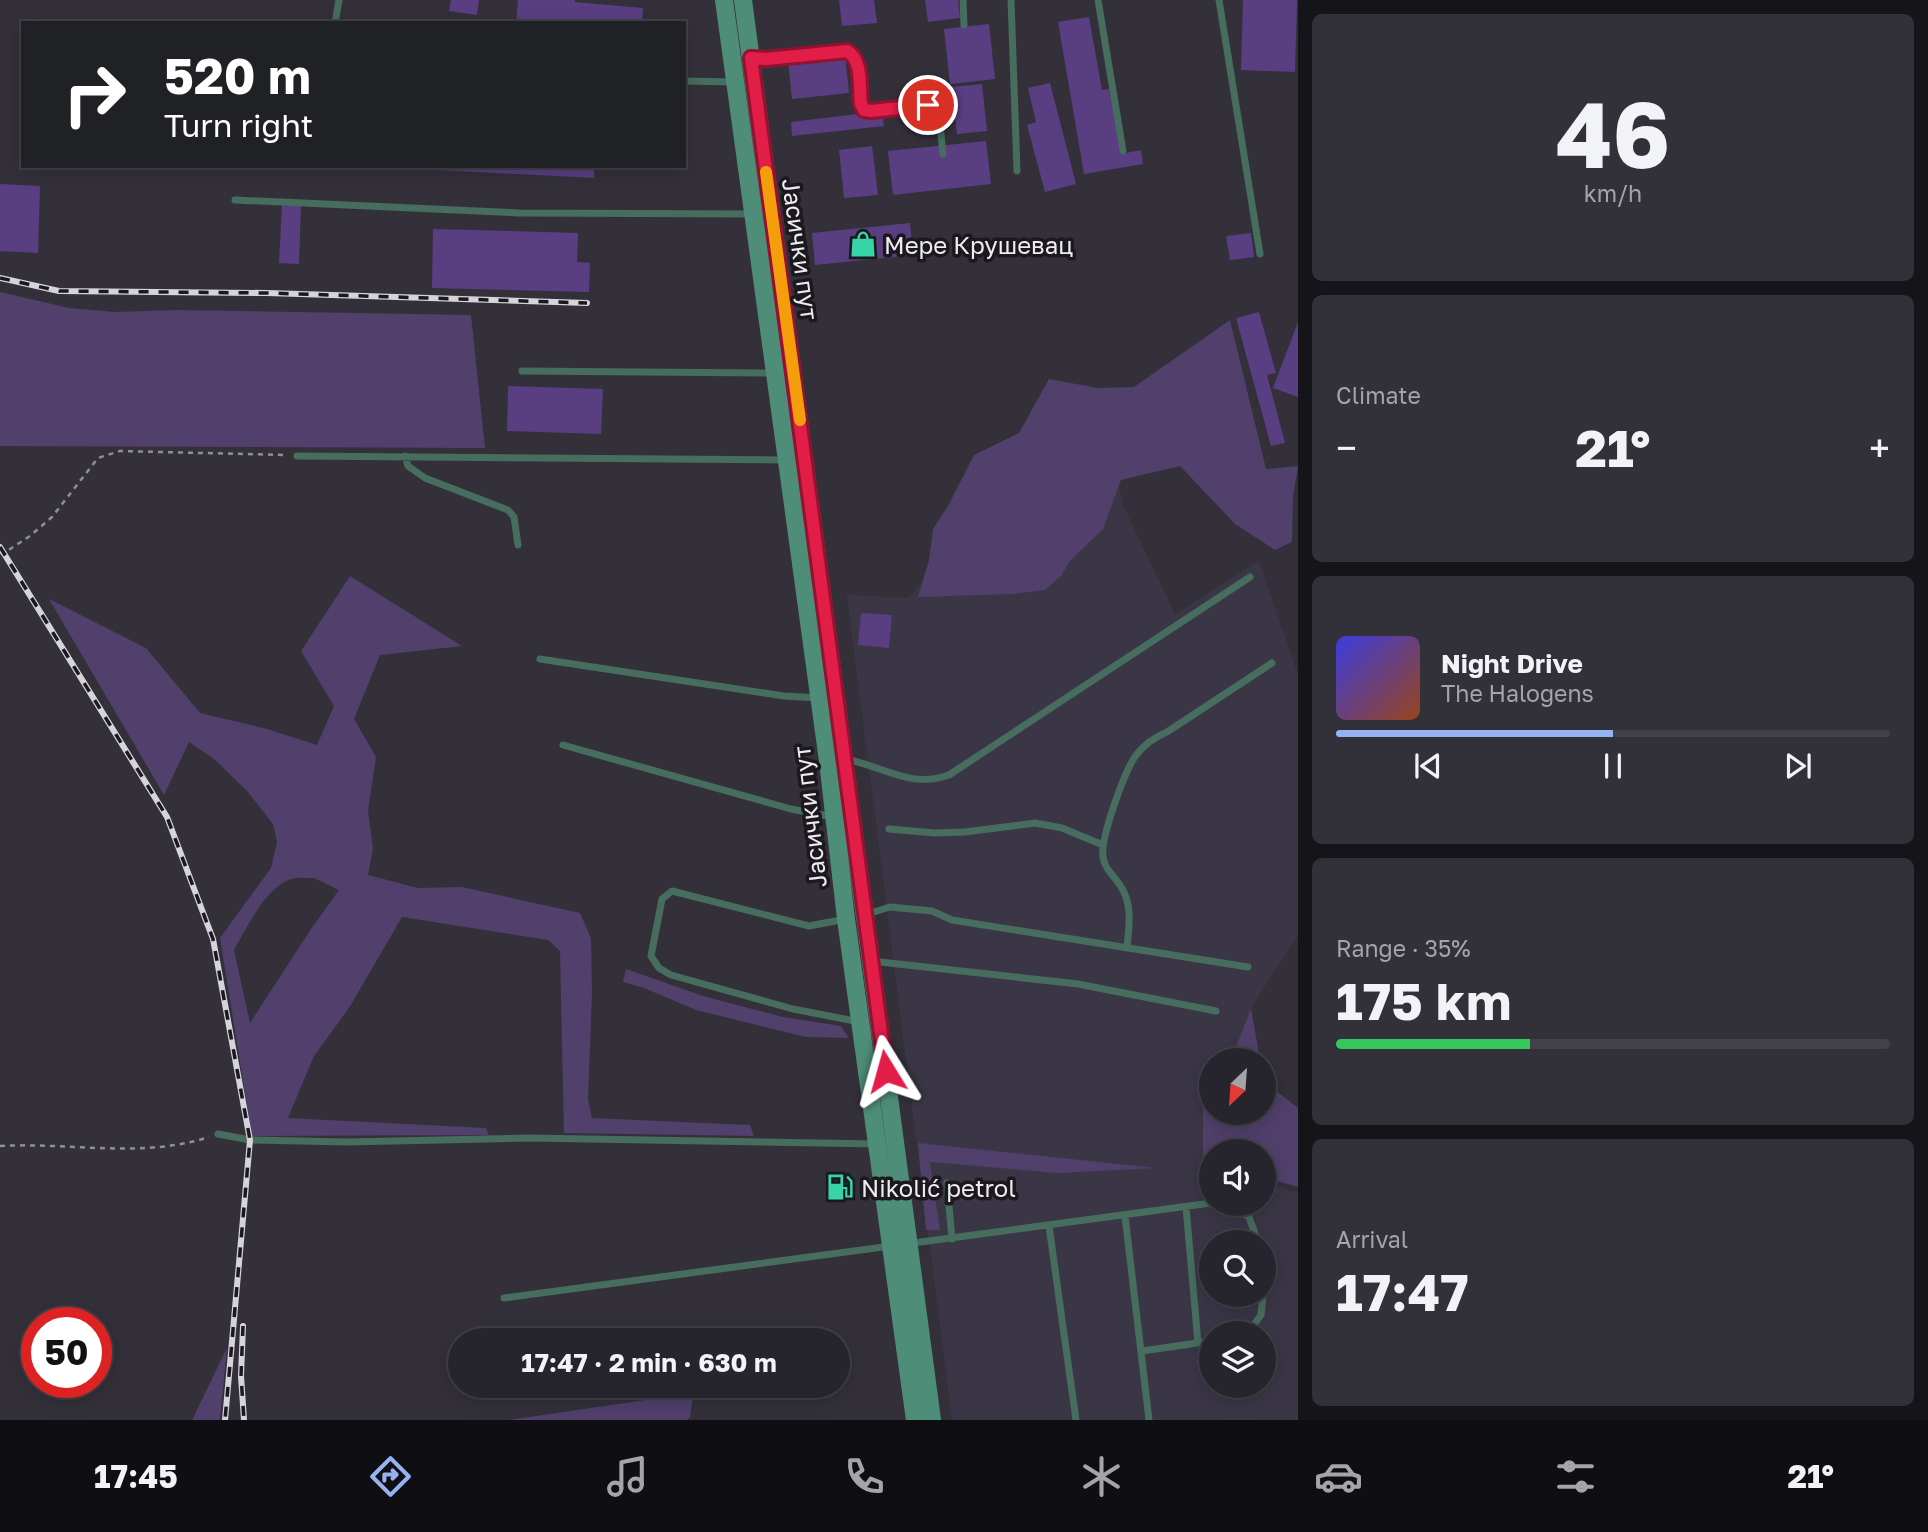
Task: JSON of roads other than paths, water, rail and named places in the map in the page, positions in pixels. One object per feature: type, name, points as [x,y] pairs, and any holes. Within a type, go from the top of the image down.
[{"type":"main road","name":"Јасички пут","points":[[724,0],[818,698],[854,818],[864,915],[932,1420]]},
{"type":"main road","name":"Јасички пут","points":[[744,0],[837,696],[834,817],[915,1420]]},
{"type":"main road","points":[[731,53],[751,58]]},
{"type":"main road","points":[[739,116],[758,114]]},
{"type":"lane","points":[[335,21],[339,0]]},
{"type":"lane","points":[[963,0],[964,25]]},
{"type":"lane","points":[[1011,0],[1017,172]]},
{"type":"lane","points":[[1098,0],[1123,151]]},
{"type":"lane","points":[[1219,0],[1260,254]]},
{"type":"lane","points":[[751,58],[766,59],[844,50],[851,52],[857,61],[861,107],[867,111],[932,106],[939,115],[943,154]]},
{"type":"lane","points":[[686,81],[735,82]]},
{"type":"lane","points":[[235,200],[519,213],[772,213]]},
{"type":"lane","points":[[522,371],[793,372]]},
{"type":"lane","points":[[297,456],[806,461]]},
{"type":"lane","points":[[405,456],[408,466],[425,478],[509,510],[514,516],[518,545]]},
{"type":"lane","points":[[836,760],[916,780],[932,781],[949,775],[1250,577]]},
{"type":"lane","points":[[540,659],[784,696],[837,696]]},
{"type":"lane","points":[[1127,948],[1130,909],[1120,885],[1106,867],[1102,845],[1126,774],[1142,748],[1272,663]]},
{"type":"lane","points":[[564,745],[791,809],[854,818]]},
{"type":"lane","points":[[889,829],[935,833],[965,832],[1035,822],[1062,828],[1102,845]]},
{"type":"lane","points":[[880,1023],[861,1023],[793,1009],[671,975],[654,964],[651,956],[662,899],[673,891],[809,926],[890,907],[932,911],[952,920],[1248,967]]},
{"type":"lane","points":[[872,961],[1078,984],[1216,1011]]},
{"type":"lane","points":[[218,1134],[250,1140],[292,1141],[529,1138],[876,1144],[895,1142]]},
{"type":"lane","points":[[947,1183],[952,1239]]},
{"type":"lane","points":[[504,1298],[1199,1205]]},
{"type":"lane","points":[[1142,1351],[1198,1343],[1186,1207]]},
{"type":"lane","points":[[1125,1216],[1149,1420]]},
{"type":"lane","points":[[1049,1226],[1076,1420]]},
{"type":"railway","points":[[0,278],[59,291],[267,293],[587,303]]},
{"type":"railway","points":[[0,547],[167,817],[213,939],[250,1140],[225,1420]]},
{"type":"railway","points":[[243,1326],[241,1376],[244,1420]]},
{"type":"place","name":"Мере Крушевац","points":[[863,244]]},
{"type":"place","name":"Nikolić petrol","points":[[840,1187]]}]
